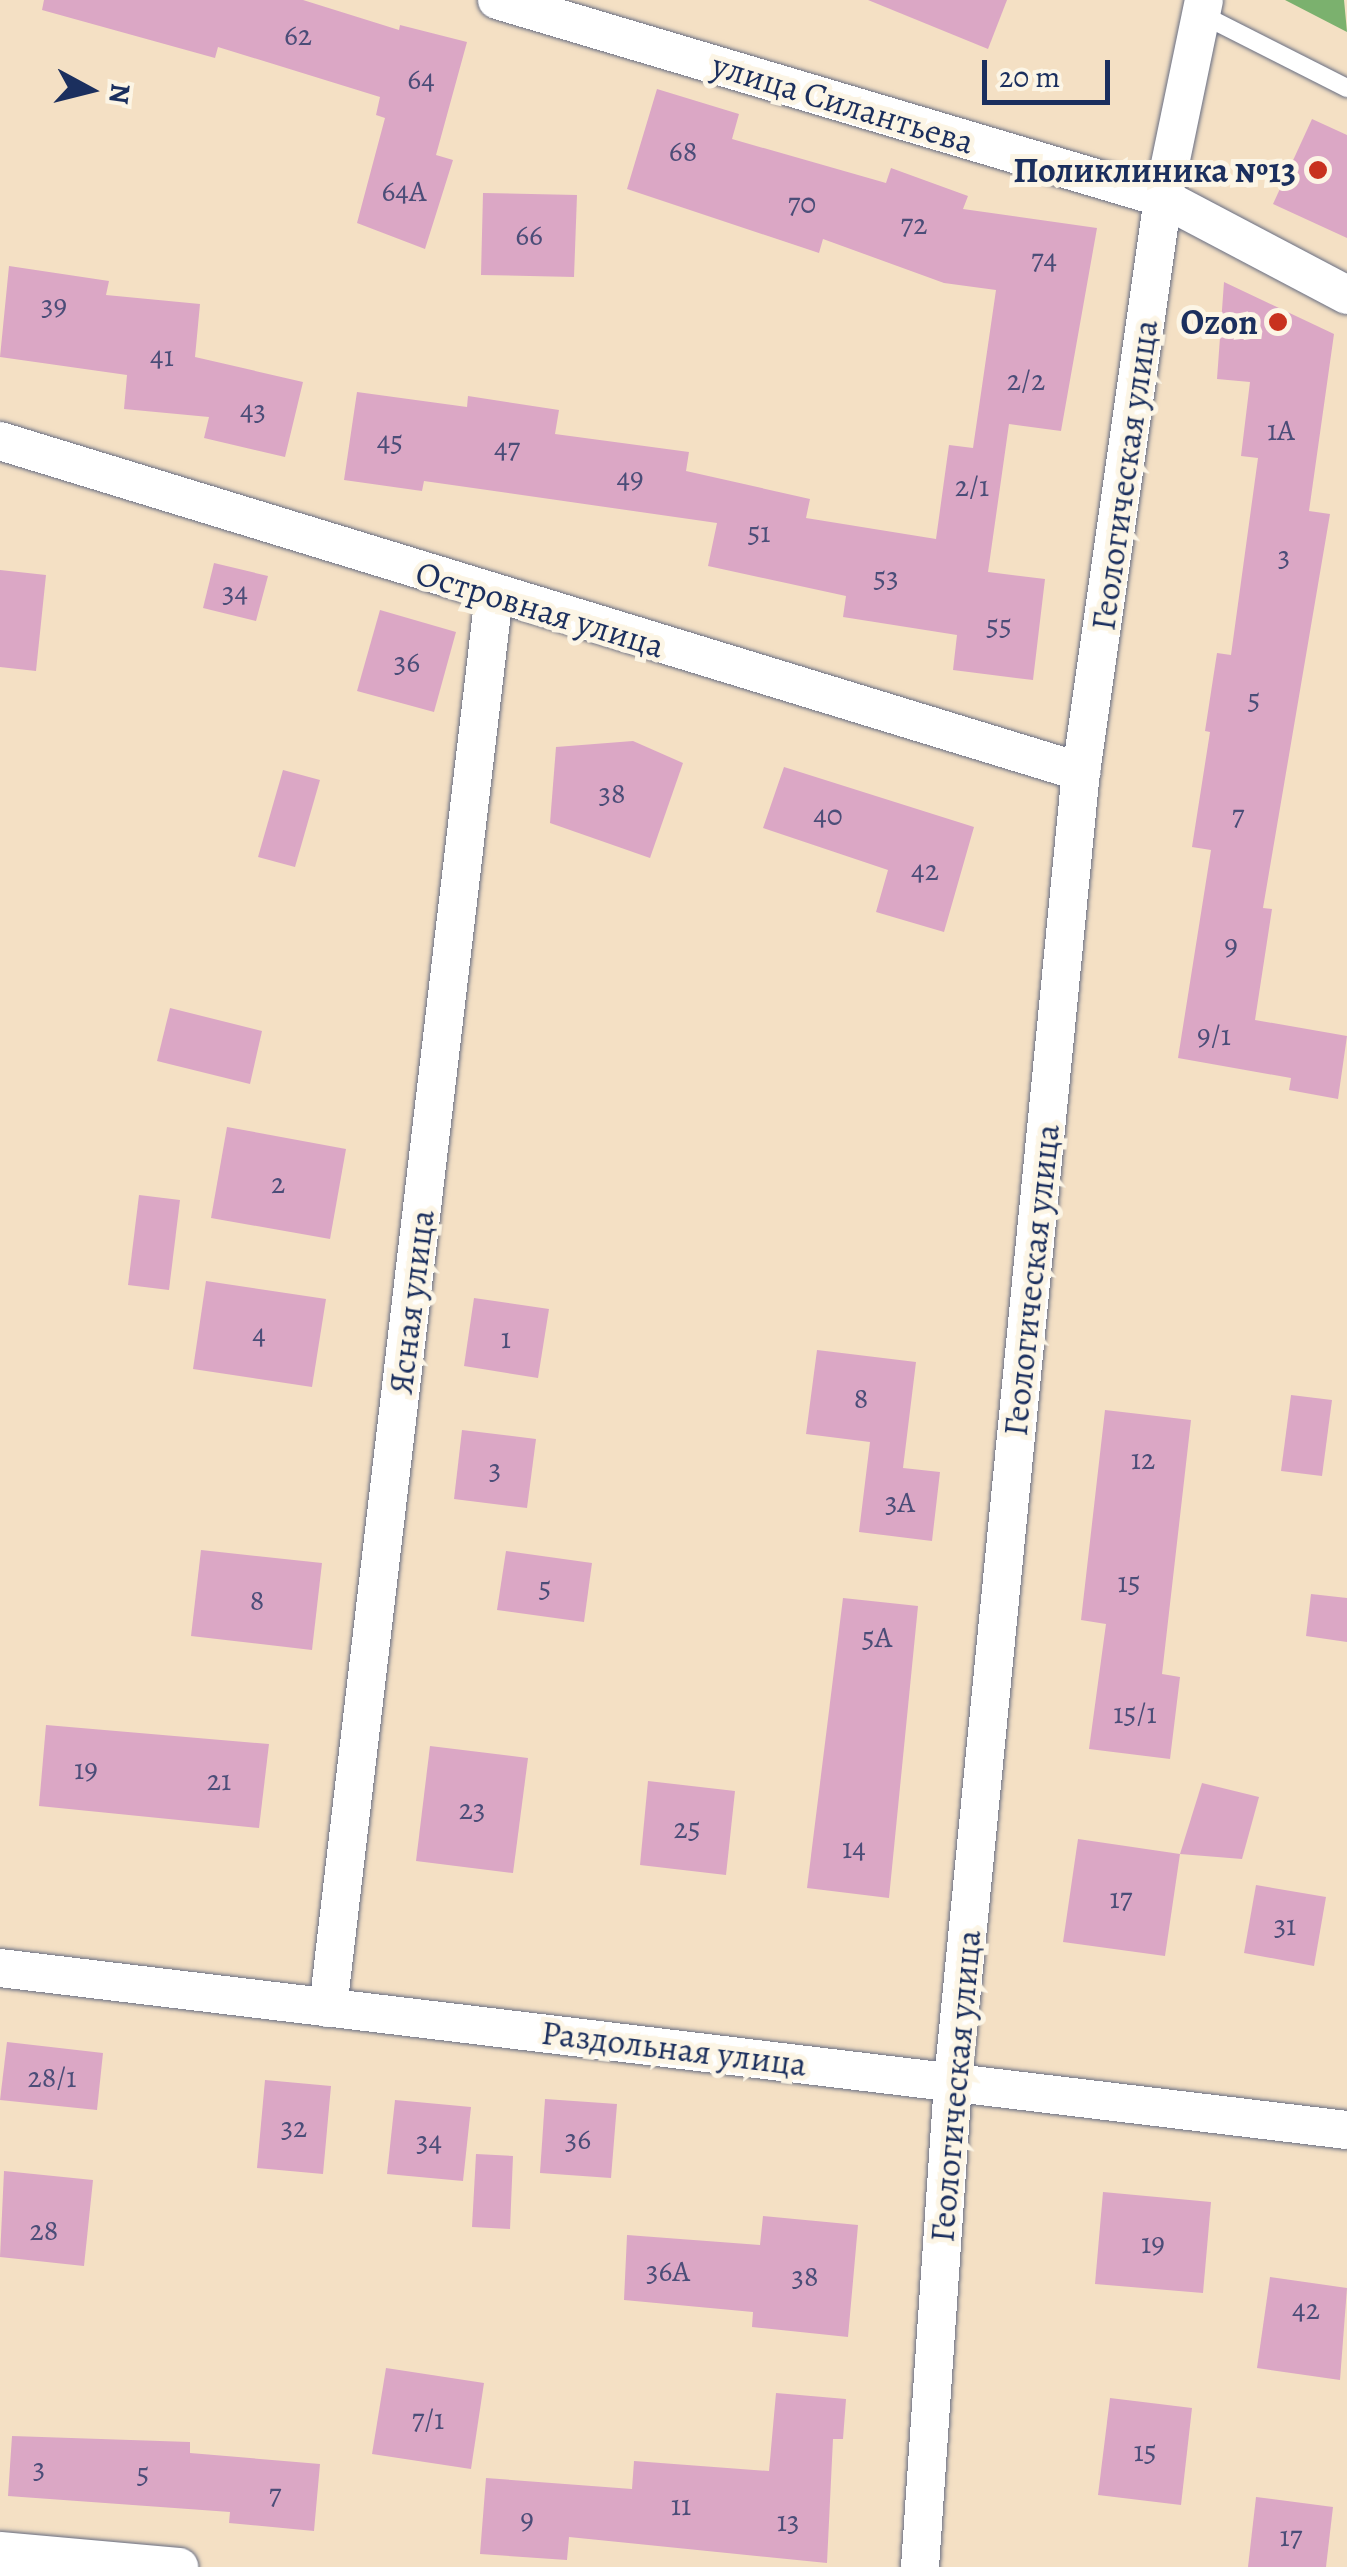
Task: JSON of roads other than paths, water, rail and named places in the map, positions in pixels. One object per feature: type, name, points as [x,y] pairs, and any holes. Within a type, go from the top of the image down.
[{"type":"street","name":"улица Силантьева","points":[[496,0],[1163,198],[1347,295]]},
{"type":"street","name":"Геологическая улица","points":[[920,2567],[952,2081],[1082,772],[1163,198],[1202,7]]},
{"type":"street","name":"Островная улица","points":[[0,441],[494,596],[1082,772]]},
{"type":"street","name":"Ясная улица","points":[[328,2008],[494,596]]},
{"type":"street","name":"Раздольная улица","points":[[0,1968],[1347,2130]]},
{"type":"street","points":[[0,2551],[178,2567]]},
{"type":"lane","points":[[1202,7],[1347,88]]},
{"type":"place","name":"Поликлиника №13","points":[[1318,170]]},
{"type":"place","name":"Ozon","points":[[1278,322]]}]
